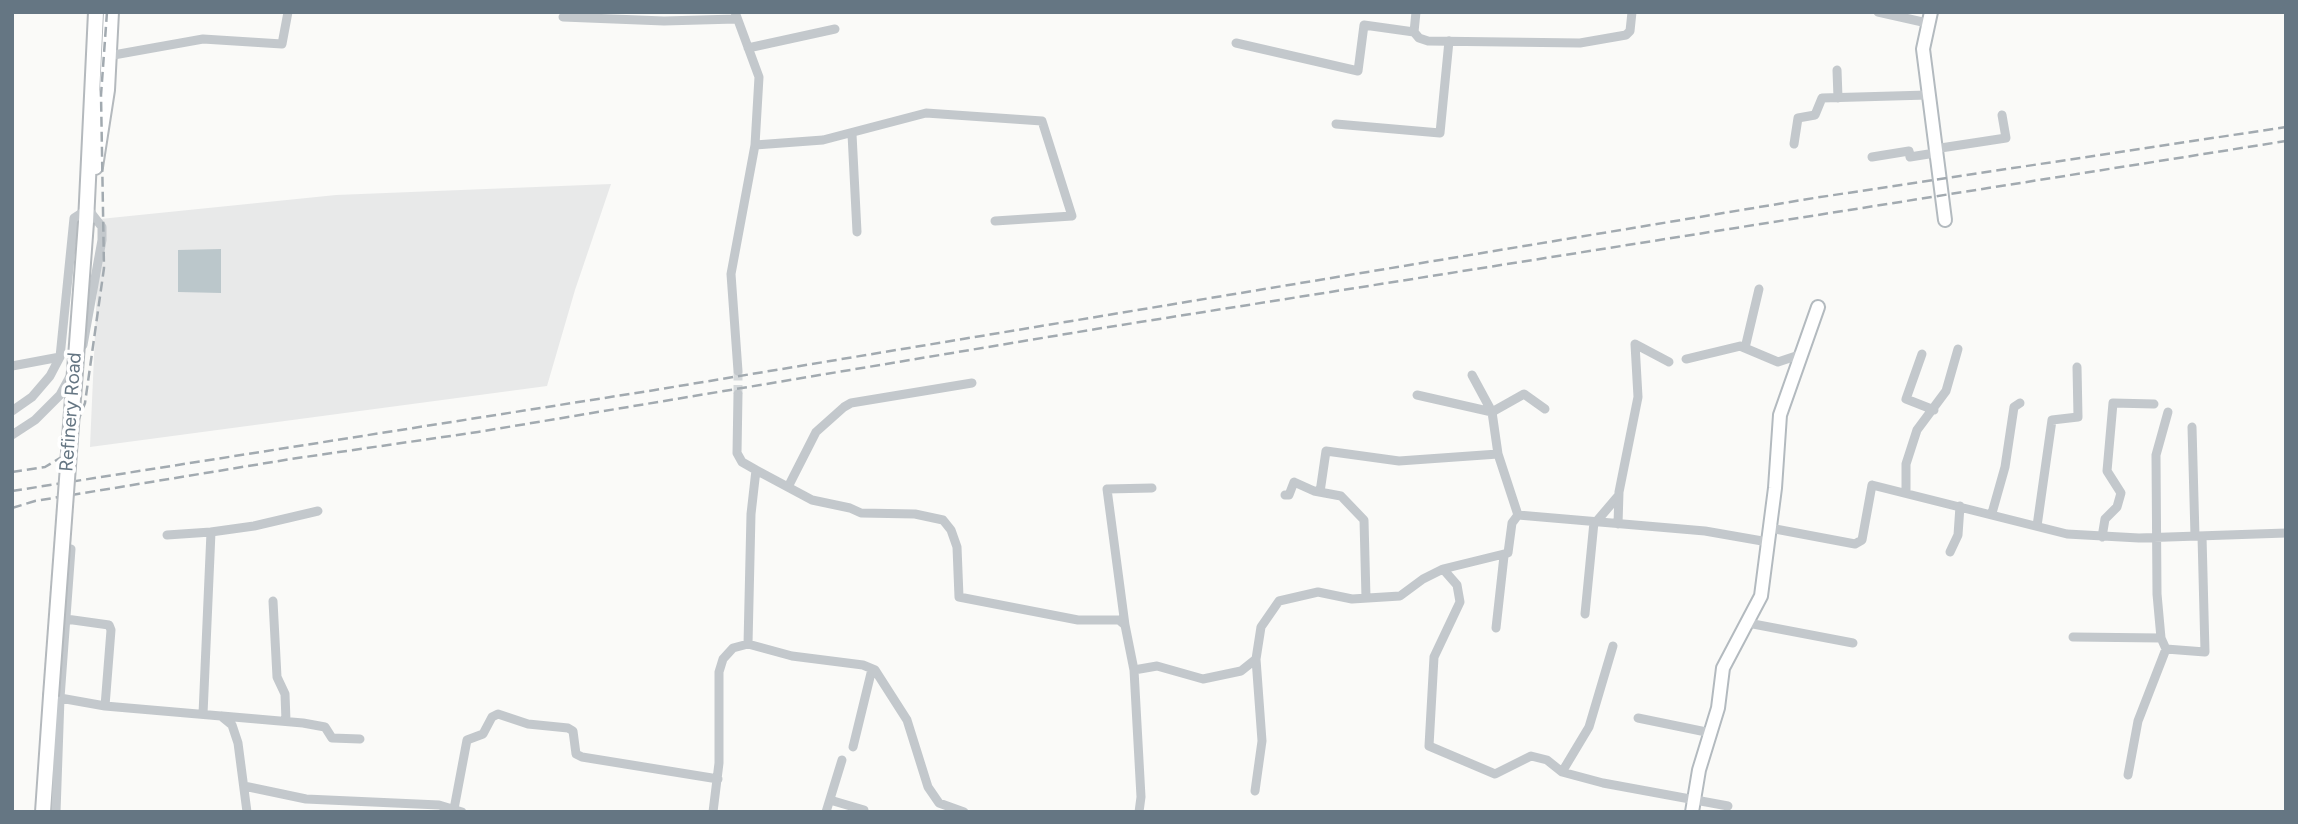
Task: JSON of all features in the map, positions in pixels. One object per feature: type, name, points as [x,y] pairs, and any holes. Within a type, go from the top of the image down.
[{"type":"highway","name":"Refinery Road","points":[[43,812],[87,209],[96,12]]},
{"type":"highway","points":[[87,209],[101,146],[111,12]]},
{"type":"main road","points":[[1929,18],[1923,49],[1934,151],[1945,220]]},
{"type":"main road","points":[[1692,812],[1718,708],[1723,668],[1760,596],[1769,535],[1780,415],[1818,307]]},
{"type":"street","points":[[107,56],[203,39],[282,44],[285,41],[288,12]]},
{"type":"street","points":[[1414,32],[1416,12]]},
{"type":"street","points":[[1236,43],[1358,71],[1364,25],[1414,32],[1419,38],[1428,41],[1580,43],[1616,39],[1630,31],[1632,12]]},
{"type":"street","points":[[1878,12],[1929,18]]},
{"type":"street","points":[[563,17],[664,21],[735,16],[759,77],[755,145],[731,274],[738,371]]},
{"type":"street","points":[[748,48],[835,29]]},
{"type":"street","points":[[1336,124],[1440,133],[1449,41]]},
{"type":"street","points":[[1837,69],[1838,98]]},
{"type":"street","points":[[1794,145],[1798,118],[1815,115],[1822,98],[1928,95]]},
{"type":"street","points":[[755,145],[823,140],[932,113],[1042,121],[1072,216],[995,221]]},
{"type":"street","points":[[1872,157],[1909,151],[1910,157],[2006,138],[2002,115]]},
{"type":"street","points":[[852,134],[857,232]]},
{"type":"street","points":[[12,411],[32,397],[61,357],[74,218],[87,209],[102,227],[101,254],[80,358],[60,395],[12,435]]},
{"type":"street","points":[[1745,348],[1759,289]]},
{"type":"street","points":[[1618,523],[1619,495],[1638,397],[1636,344],[1669,362]]},
{"type":"street","points":[[1686,359],[1740,346],[1779,362],[1802,354]]},
{"type":"street","points":[[1906,493],[1906,464],[1917,430],[1946,391],[1958,349]]},
{"type":"street","points":[[1922,354],[1906,399],[1934,410]]},
{"type":"street","points":[[12,366],[61,357]]},
{"type":"street","points":[[2037,526],[2052,420],[2078,417],[2077,367]]},
{"type":"street","points":[[1472,375],[1492,412],[1497,454],[1518,515]]},
{"type":"street","points":[[788,487],[817,432],[851,403],[972,383]]},
{"type":"street","points":[[738,394],[737,453],[742,462],[813,499],[860,513],[915,514],[943,520],[951,530],[957,547],[959,597],[1078,621],[1119,620],[1125,625]]},
{"type":"street","points":[[1417,395],[1492,412],[1524,394],[1545,409]]},
{"type":"street","points":[[32,397],[47,408]]},
{"type":"street","points":[[2102,537],[2105,519],[2117,508],[2121,493],[2107,471],[2113,402],[2154,404]]},
{"type":"street","points":[[1993,513],[2005,467],[2014,407],[2020,403]]},
{"type":"street","points":[[2128,775],[2138,721],[2166,649],[2161,638],[2157,594],[2156,455],[2168,412]]},
{"type":"street","points":[[2166,649],[2205,652],[2192,427]]},
{"type":"street","points":[[1320,492],[1326,452],[1399,461],[1497,454]]},
{"type":"street","points":[[748,644],[751,514],[756,470]]},
{"type":"street","points":[[1285,495],[1289,495],[1294,482],[1320,492],[1341,496],[1364,520],[1366,598]]},
{"type":"street","points":[[1518,515],[1855,544],[1862,540],[1872,485],[1993,513],[2067,534],[2102,537],[2286,533]]},
{"type":"street","points":[[1139,812],[1134,670],[1125,625],[1107,489],[1152,488]]},
{"type":"street","points":[[1585,614],[1595,522],[1619,495]]},
{"type":"street","points":[[1950,552],[1958,535],[1959,506]]},
{"type":"street","points":[[167,534],[254,526],[318,511]]},
{"type":"street","points":[[1496,628],[1504,556],[1510,550],[1512,523],[1518,515]]},
{"type":"street","points":[[203,714],[211,531]]},
{"type":"street","points":[[55,812],[71,549]]},
{"type":"street","points":[[1255,791],[1262,741],[1256,659],[1261,627],[1279,601],[1318,592],[1352,599],[1400,596],[1423,579],[1443,569],[1483,557],[1504,556]]},
{"type":"street","points":[[1443,569],[1457,585],[1460,602],[1434,657],[1429,746],[1495,774],[1531,756],[1547,760],[1562,772],[1603,783],[1728,806]]},
{"type":"street","points":[[273,601],[277,677],[285,694],[286,721]]},
{"type":"street","points":[[66,619],[108,625],[111,630],[105,706]]},
{"type":"street","points":[[1748,623],[1853,643]]},
{"type":"street","points":[[2073,637],[2161,638]]},
{"type":"street","points":[[713,812],[718,779],[719,673],[723,659],[733,648],[748,644],[792,656],[872,668],[907,720],[937,808],[964,812]]},
{"type":"street","points":[[1562,772],[1589,727],[1613,646]]},
{"type":"street","points":[[1134,670],[1157,666],[1203,679],[1241,671],[1256,659]]},
{"type":"street","points":[[853,747],[872,668]]},
{"type":"street","points":[[60,698],[105,706],[286,721],[325,727],[332,738],[360,738]]},
{"type":"street","points":[[244,786],[306,799],[439,805],[458,811],[467,740],[483,734],[492,717],[498,714],[528,724],[568,728],[573,731],[576,754],[582,757],[718,779]]},
{"type":"street","points":[[220,716],[232,725],[247,812]]},
{"type":"street","points":[[1637,718],[1711,733]]},
{"type":"street","points":[[826,812],[842,760]]},
{"type":"street","points":[[830,800],[864,810]]},
{"type":"shaded area","points":[[611,184],[575,290],[547,386],[90,447],[100,219],[336,195]]},
{"type":"shaded area","points":[[221,249],[221,293],[178,292],[178,250]]},
{"type":"tunnel","points":[[738,371],[738,394]]},
{"type":"railway","points":[[12,472],[45,467],[65,455],[85,403],[104,268],[101,95],[107,12]]},
{"type":"railway","points":[[12,491],[655,390],[1814,198],[2286,127]]},
{"type":"railway","points":[[12,508],[35,501],[291,459],[478,432],[1096,329],[2286,141]]}]
